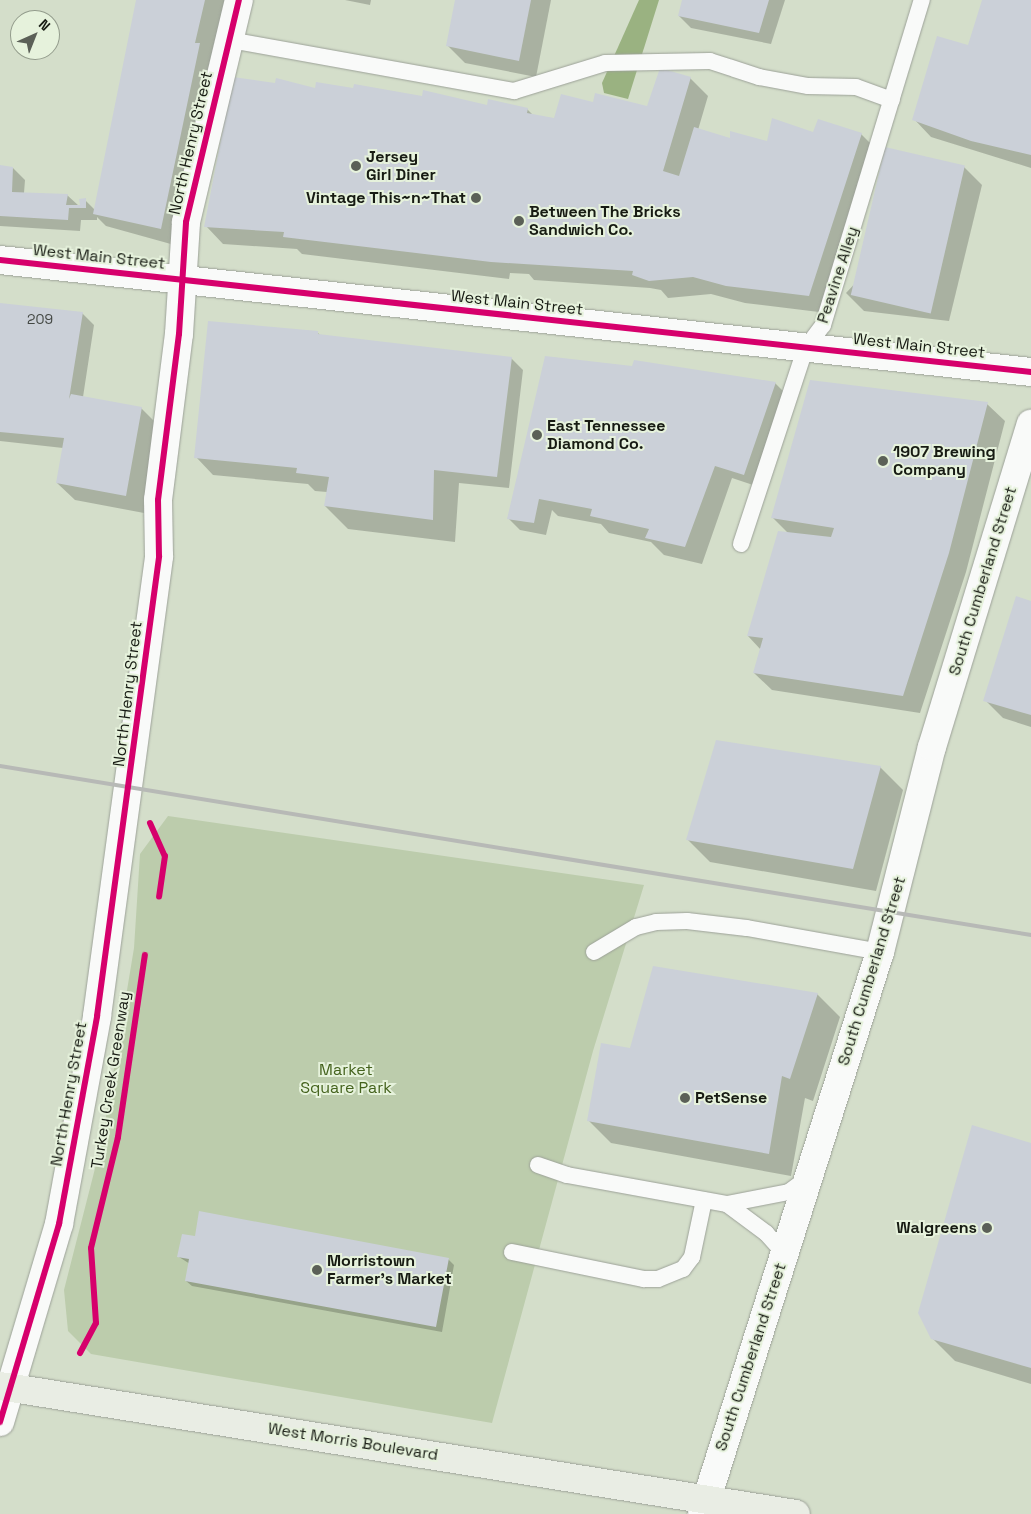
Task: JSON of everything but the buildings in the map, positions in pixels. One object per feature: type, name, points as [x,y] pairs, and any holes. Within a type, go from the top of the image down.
[{"type":"main road","name":"West Morris Boulevard","points":[[5,1387],[704,1506],[796,1514]]},
{"type":"street","name":"North Henry Street","points":[[0,1422],[5,1387],[59,1224],[97,1016],[159,556],[158,500],[179,334],[186,222],[239,0]]},
{"type":"street","name":"West Main Street","points":[[0,260],[1031,372]]},
{"type":"street","name":"South Cumberland Street","points":[[704,1506],[880,952],[932,748],[1031,424]]},
{"type":"lane","name":"Peavine Alley","points":[[741,544],[806,349],[823,325],[922,0]]},
{"type":"lane","points":[[230,40],[514,91],[605,64],[654,61],[710,61],[759,77],[808,86],[856,87],[892,100]]},
{"type":"lane","points":[[594,952],[636,927],[656,922],[688,921],[747,928],[880,952]]},
{"type":"lane","points":[[538,1165],[567,1175],[727,1204],[789,1192],[808,1177]]},
{"type":"lane","points":[[512,1252],[644,1279],[658,1279],[683,1269],[692,1257],[704,1200]]},
{"type":"lane","points":[[727,1204],[766,1233],[784,1253]]},
{"type":"shaded area","points":[[0,0],[1031,0],[1031,1514],[0,1514]]},
{"type":"shaded area","points":[[639,0],[659,0],[628,99],[604,93],[602,83]]},
{"type":"green space","name":"Market Square Park","points":[[168,816],[644,885],[593,1051],[492,1423],[91,1354],[68,1331],[64,1290],[102,1141],[134,948],[140,854]]},
{"type":"railway","points":[[0,766],[1031,935]]},
{"type":"cycle path","points":[[0,1422],[59,1224],[97,1016],[159,556],[158,500],[179,334],[186,222],[239,0]]},
{"type":"cycle path","points":[[0,260],[1031,372]]},
{"type":"cycle path","points":[[150,823],[165,856],[159,897]]},
{"type":"cycle path","name":"Turkey Creek Greenway","points":[[80,1353],[96,1323],[91,1248],[118,1137],[145,955]]},
{"type":"place","name":"Jersey Girl Diner","points":[[356,166]]},
{"type":"place","name":"Vintage This~n~That","points":[[476,198]]},
{"type":"place","name":"Between The Bricks Sandwich Co.","points":[[519,221]]},
{"type":"place","name":"East Tennessee Diamond Co.","points":[[537,435]]},
{"type":"place","name":"1907 Brewing Company","points":[[883,461]]},
{"type":"place","name":"PetSense","points":[[685,1098]]},
{"type":"place","name":"Walgreens","points":[[987,1228]]},
{"type":"place","name":"Morristown Farmer's Market","points":[[317,1270]]}]
